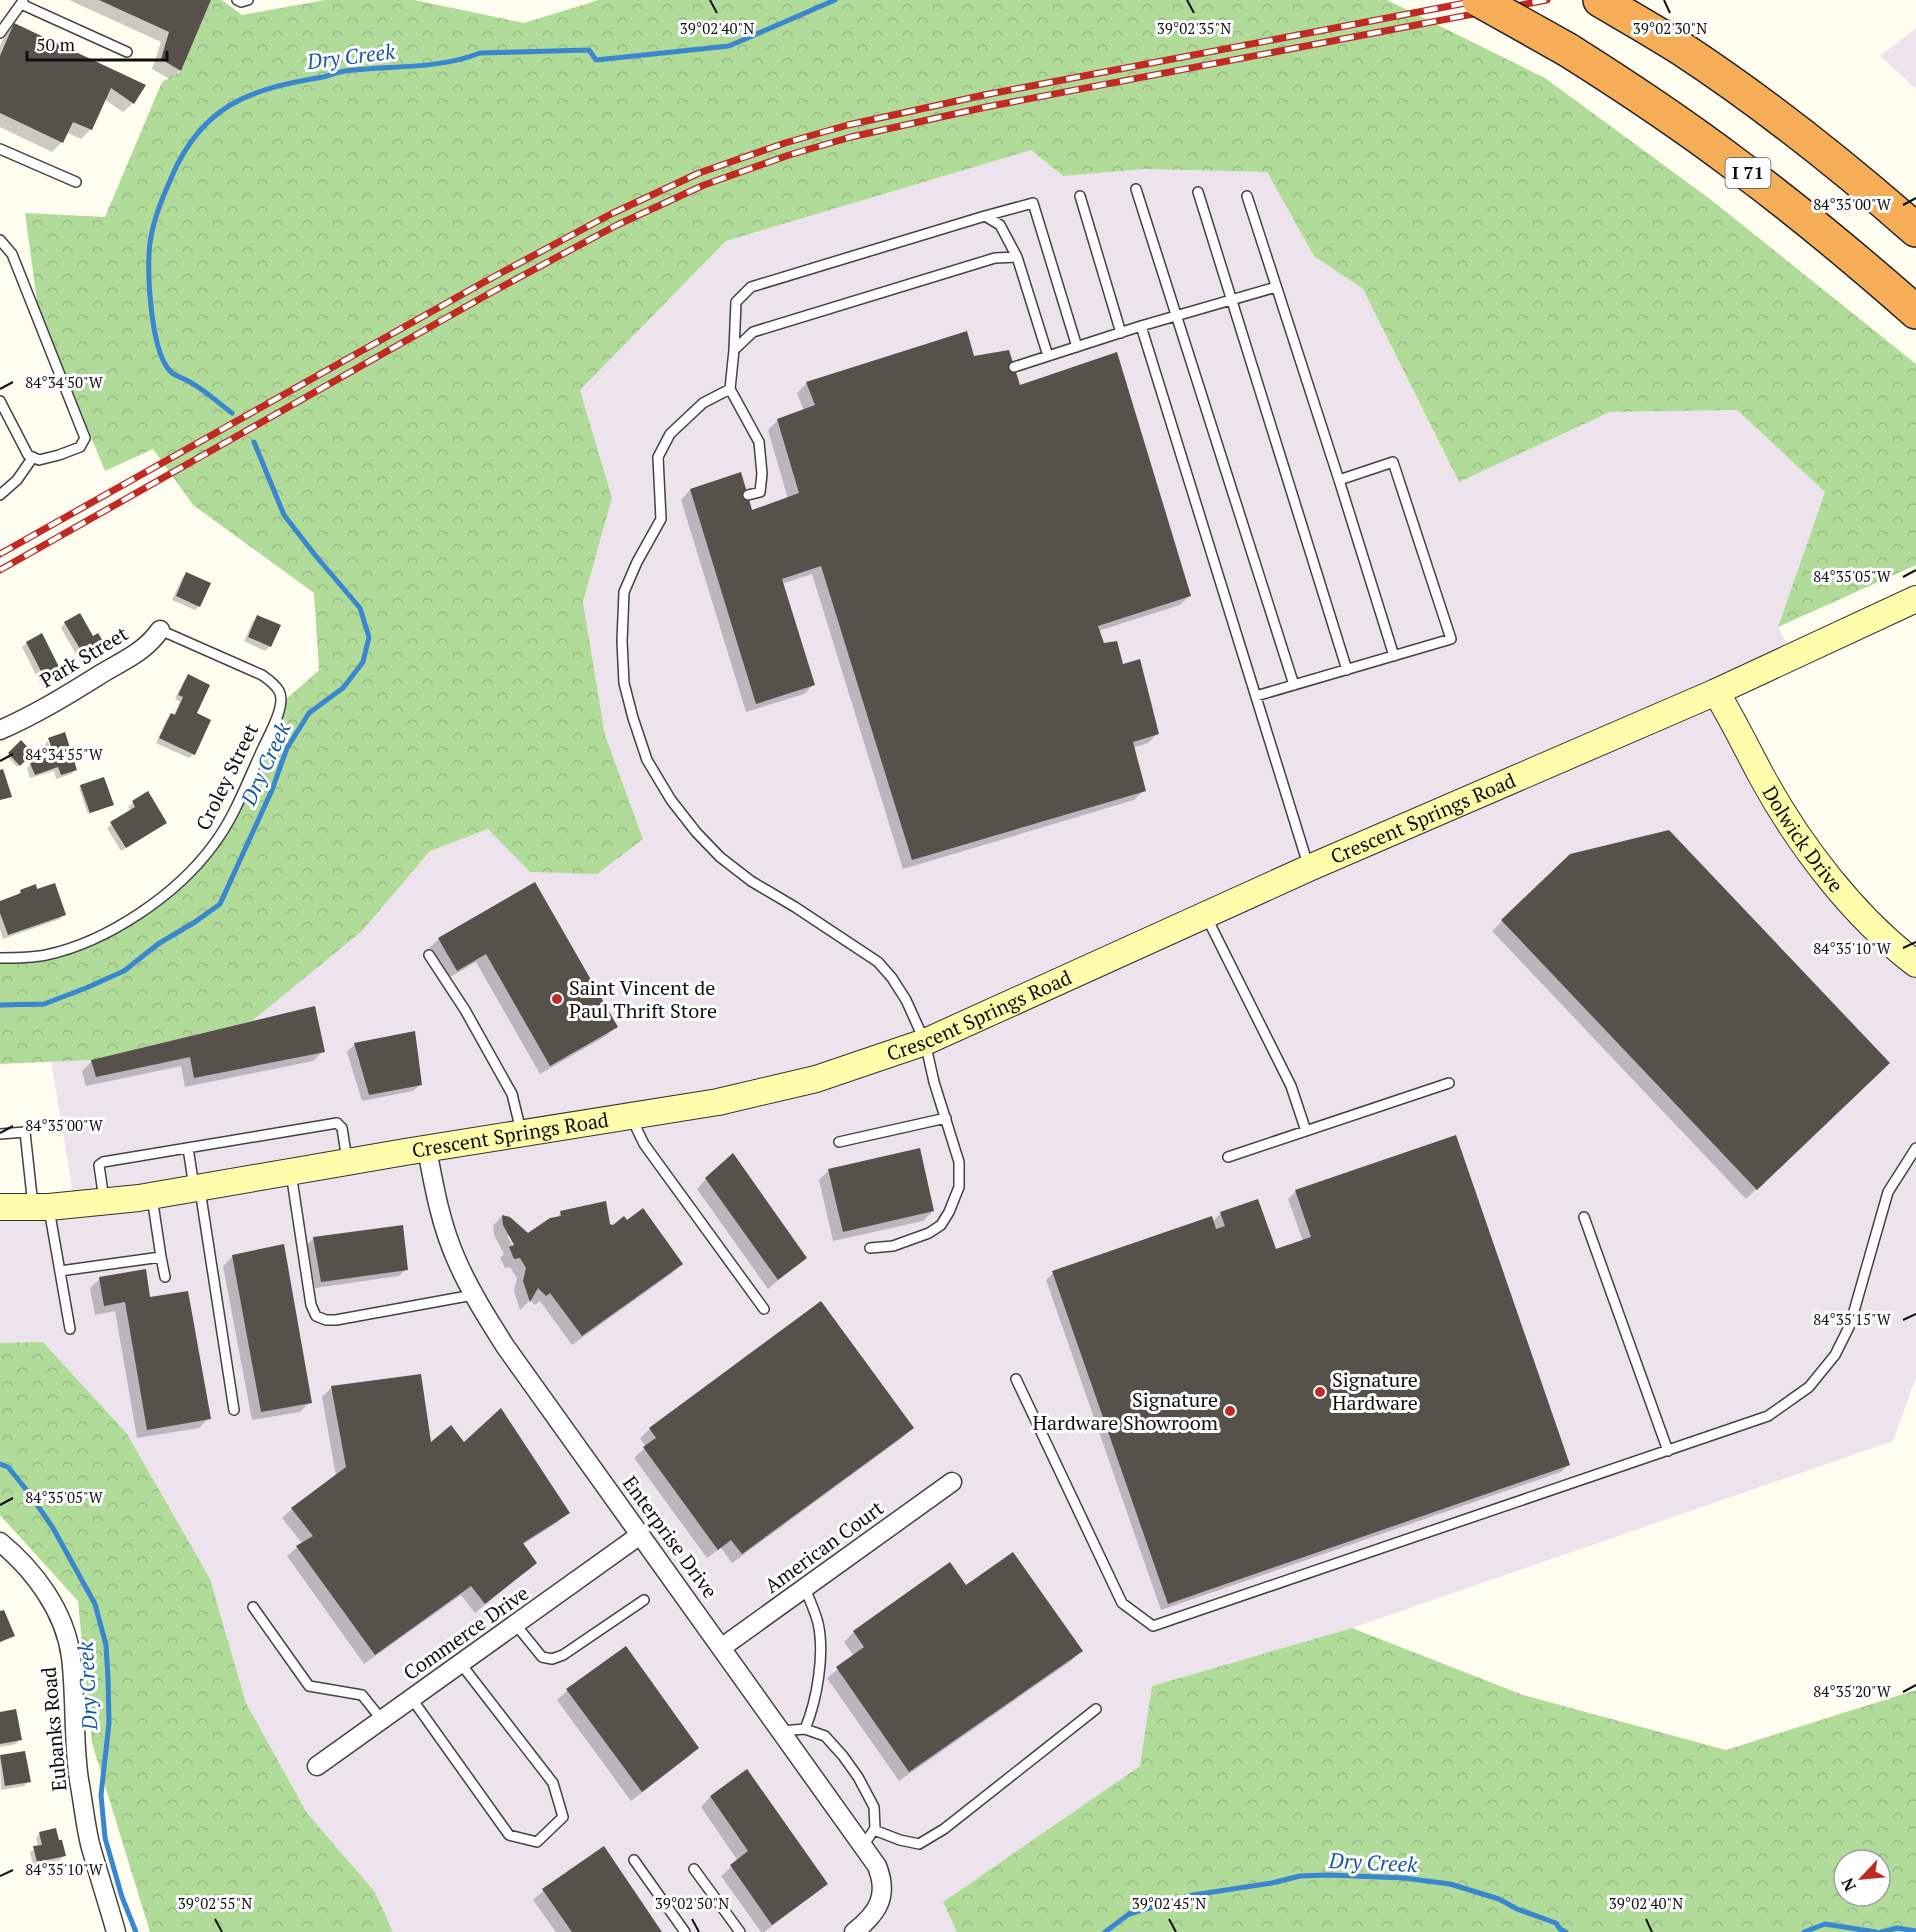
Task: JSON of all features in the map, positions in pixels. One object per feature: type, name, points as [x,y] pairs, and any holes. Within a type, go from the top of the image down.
[{"type":"highway","name":"I 71","points":[[1479,0],[1568,50],[1654,106],[1735,163],[1814,225],[1916,312]]},
{"type":"highway","points":[[1600,0],[1681,49],[1782,121],[1916,230]]},
{"type":"main road","name":"Crescent Springs Road","points":[[0,1207],[104,1203],[152,1196],[718,1102],[816,1079],[925,1042],[1309,868],[1716,693],[1905,604]]},
{"type":"main road","name":"Dolwick Drive","points":[[1716,693],[1733,720],[1763,779],[1804,845],[1840,891],[1916,964]]},
{"type":"street","name":"Park Street","points":[[0,730],[70,694],[131,657],[154,639],[160,630]]},
{"type":"street","name":"Enterprise Drive","points":[[427,1149],[444,1226],[456,1261],[473,1295],[509,1353],[877,1866],[881,1876],[882,1895],[874,1913],[854,1932]]},
{"type":"street","name":"American Court","points":[[721,1648],[952,1482]]},
{"type":"street","name":"Commerce Drive","points":[[317,1766],[640,1534]]},
{"type":"street","name":"Eubanks Road","points":[[0,1542],[35,1577],[50,1600],[63,1628],[71,1655],[79,1777],[88,1831],[116,1932]]},
{"type":"lane","points":[[237,0],[241,2],[248,0]]},
{"type":"lane","points":[[0,33],[22,2],[128,52]]},
{"type":"lane","points":[[0,149],[76,182]]},
{"type":"lane","points":[[1136,189],[1294,686]]},
{"type":"lane","points":[[1198,192],[1347,670]]},
{"type":"lane","points":[[1247,195],[1394,656]]},
{"type":"lane","points":[[1080,196],[1121,333]]},
{"type":"lane","points":[[748,495],[760,492],[762,474],[759,442],[730,389],[736,302],[751,287],[1033,203],[1077,347]]},
{"type":"lane","points":[[985,216],[1000,225],[1017,257],[1048,356]]},
{"type":"lane","points":[[0,240],[12,254],[85,438],[80,447],[39,460],[28,455],[0,401]]},
{"type":"lane","points":[[734,350],[753,332],[995,258],[1017,257]]},
{"type":"lane","points":[[1014,367],[1276,286]]},
{"type":"lane","points":[[1141,327],[1309,868]]},
{"type":"lane","points":[[730,389],[703,403],[670,434],[658,457],[661,519],[637,562],[624,592],[622,641],[624,684],[647,760],[670,800],[696,832],[720,858],[751,881],[878,962],[906,1000],[925,1042],[934,1082],[959,1162],[958,1187],[949,1212],[940,1225],[929,1233],[893,1246],[870,1248]]},
{"type":"lane","points":[[0,495],[17,480],[33,457]]},
{"type":"lane","points":[[1256,696],[1450,639],[1393,462],[1339,480]]},
{"type":"lane","name":"Park Street","points":[[160,630],[262,675],[280,692]]},
{"type":"lane","name":"Croley Street","points":[[0,958],[45,955],[84,943],[126,921],[180,883],[203,858],[230,821],[275,722],[282,703],[280,692]]},
{"type":"lane","points":[[1205,915],[1291,1086],[1306,1131]]},
{"type":"lane","points":[[429,956],[465,1010],[513,1094],[521,1133]]},
{"type":"lane","points":[[1228,1157],[1449,1083]]},
{"type":"lane","points":[[630,1115],[644,1144],[764,1309]]},
{"type":"lane","points":[[839,1142],[946,1118]]},
{"type":"lane","points":[[104,1203],[99,1165],[103,1162],[337,1123],[342,1128],[347,1162]]},
{"type":"lane","points":[[0,1134],[25,1132],[41,1207],[60,1270],[70,1329]]},
{"type":"lane","points":[[188,1148],[197,1188],[234,1410]]},
{"type":"lane","points":[[1016,1379],[1122,1603],[1153,1626],[1768,1416],[1809,1387],[1835,1355],[1850,1325],[1888,1192],[1916,1148]]},
{"type":"lane","points":[[291,1172],[311,1305],[316,1317],[336,1320],[473,1295]]},
{"type":"lane","points":[[152,1196],[165,1277]]},
{"type":"lane","points":[[1584,1217],[1668,1451]]},
{"type":"lane","points":[[60,1270],[161,1257]]},
{"type":"lane","points":[[805,1588],[818,1623],[821,1647],[815,1698],[805,1729]]},
{"type":"lane","points":[[516,1625],[542,1657],[552,1659],[563,1655],[644,1600]]},
{"type":"lane","points":[[254,1606],[309,1686],[362,1695],[381,1720]]},
{"type":"lane","points":[[412,1699],[509,1835],[537,1842],[563,1817],[553,1783],[461,1664]]},
{"type":"lane","points":[[874,1830],[900,1840],[919,1844],[944,1828],[1096,1709]]},
{"type":"lane","points":[[781,1731],[805,1729],[825,1736],[858,1777],[874,1807],[874,1830],[863,1846]]},
{"type":"lane","points":[[634,1860],[685,1932]]},
{"type":"lane","points":[[694,1869],[740,1932]]},
{"type":"shaded area","points":[[1916,28],[1916,89],[1880,56]]},
{"type":"shaded area","points":[[1031,150],[1063,176],[1146,169],[1268,172],[1314,256],[1363,289],[1459,482],[1610,412],[1737,410],[1825,492],[1778,627],[1793,656],[1717,692],[1763,779],[1916,964],[1916,1377],[1893,1441],[1352,1628],[1153,1686],[1140,1766],[943,1902],[957,1932],[393,1932],[375,1892],[307,1813],[246,1703],[210,1579],[43,1342],[0,1343],[0,1207],[75,1205],[51,1061],[91,1060],[252,1021],[362,931],[430,851],[488,829],[530,872],[643,839],[605,735],[583,602],[612,498],[580,390],[726,241]]},
{"type":"green space","points":[[211,0],[222,0],[242,15],[325,0],[414,0],[524,23],[599,0],[1387,0],[1545,78],[1710,199],[1916,364],[1916,565],[1778,627],[1825,492],[1737,410],[1610,412],[1459,482],[1363,289],[1314,256],[1267,172],[1146,169],[1063,176],[1031,150],[726,241],[580,390],[612,498],[583,602],[605,735],[643,839],[597,874],[530,872],[488,829],[430,851],[362,931],[252,1021],[91,1060],[0,1064],[0,958],[21,958],[84,943],[155,902],[215,843],[282,703],[319,670],[314,593],[193,505],[153,449],[105,471],[38,308],[25,213],[105,217],[162,82],[181,71]]},
{"type":"green space","points":[[43,1342],[127,1434],[210,1579],[246,1703],[307,1813],[375,1892],[393,1932],[150,1932],[92,1743],[78,1601],[0,1515],[0,1343]]},
{"type":"green space","points":[[1352,1628],[1523,1695],[1726,1750],[1916,1690],[1916,1932],[957,1932],[943,1902],[1140,1766],[1152,1686]]},
{"type":"building","points":[[99,0],[211,0],[181,71],[161,59],[169,32]]},
{"type":"building","points":[[14,23],[146,85],[134,104],[111,88],[92,130],[73,122],[63,143],[0,113],[0,56]]},
{"type":"building","points":[[967,331],[974,356],[1009,350],[1020,385],[1117,352],[1191,596],[1098,626],[1104,643],[1117,641],[1123,664],[1140,659],[1159,734],[1133,742],[1146,791],[912,860],[821,566],[782,579],[815,685],[756,704],[690,489],[741,472],[752,510],[799,493],[777,419],[815,405],[806,382]]},
{"type":"building","points":[[186,572],[211,583],[200,607],[176,596]]},
{"type":"building","points":[[80,613],[93,636],[98,633],[107,648],[86,659],[64,622]]},
{"type":"building","points":[[257,615],[281,625],[271,647],[248,637]]},
{"type":"building","points":[[42,633],[60,669],[44,677],[26,642]]},
{"type":"building","points":[[188,674],[210,685],[197,713],[211,720],[195,755],[159,738],[171,713],[175,715],[183,697],[178,695]]},
{"type":"building","points":[[65,732],[77,770],[61,775],[58,767],[35,775],[30,763],[54,755],[48,738]]},
{"type":"building","points":[[21,740],[33,753],[20,766],[8,753]]},
{"type":"building","points":[[3,769],[12,797],[0,800],[0,770]]},
{"type":"building","points":[[104,777],[114,805],[90,813],[80,785]]},
{"type":"building","points":[[148,791],[167,823],[126,848],[110,822],[135,807],[132,801]]},
{"type":"building","points":[[1669,830],[1890,1063],[1757,1190],[1501,920],[1570,854]]},
{"type":"building","name":"Saint Vincent de Paul Thrift Store","points":[[535,882],[618,1027],[550,1066],[486,954],[457,971],[438,938]]},
{"type":"building","points":[[55,883],[66,915],[8,935],[0,913],[0,901],[36,884],[37,889]]},
{"type":"building","points":[[315,1006],[325,1052],[194,1078],[190,1057],[96,1077],[91,1060]]},
{"type":"building","points":[[415,1031],[422,1085],[369,1095],[354,1043]]},
{"type":"building","name":"Signature Hardware","points":[[1456,1135],[1570,1465],[1168,1604],[1052,1271],[1212,1216],[1216,1229],[1225,1226],[1220,1212],[1258,1199],[1276,1249],[1311,1237],[1295,1190]]},
{"type":"building","points":[[920,1148],[934,1211],[843,1232],[828,1169]]},
{"type":"building","points":[[733,1153],[807,1258],[778,1280],[705,1178]]},
{"type":"building","points":[[606,1201],[610,1224],[613,1225],[624,1216],[627,1220],[643,1208],[683,1264],[582,1336],[550,1293],[546,1296],[538,1288],[530,1302],[523,1281],[526,1268],[520,1258],[514,1259],[509,1247],[514,1245],[503,1225],[502,1215],[510,1217],[528,1233],[550,1218],[561,1216],[560,1211]]},
{"type":"building","points":[[403,1225],[408,1270],[321,1282],[313,1237]]},
{"type":"building","points":[[284,1244],[312,1403],[261,1412],[232,1255]]},
{"type":"building","points":[[146,1269],[150,1297],[188,1291],[211,1419],[147,1430],[125,1302],[104,1306],[99,1277]]},
{"type":"building","points":[[821,1301],[914,1428],[742,1554],[731,1540],[718,1550],[643,1447],[656,1438],[649,1428]]},
{"type":"building","points":[[421,1374],[431,1442],[451,1425],[464,1442],[501,1408],[570,1513],[523,1543],[537,1563],[485,1604],[471,1586],[375,1655],[296,1546],[313,1536],[291,1508],[346,1467],[331,1386]]},
{"type":"building","points":[[1013,1552],[1083,1651],[909,1772],[836,1667],[864,1647],[853,1631],[950,1562],[966,1585]]},
{"type":"building","points":[[4,1610],[15,1636],[0,1642],[0,1611]]},
{"type":"building","points":[[626,1646],[699,1748],[642,1792],[566,1689]]},
{"type":"building","points":[[16,1709],[22,1740],[0,1744],[0,1712]]},
{"type":"building","points":[[25,1751],[31,1782],[5,1786],[0,1755]]},
{"type":"building","points":[[747,1769],[828,1884],[772,1925],[730,1865],[748,1851],[710,1796]]},
{"type":"building","points":[[56,1828],[66,1856],[37,1862],[33,1846],[42,1845],[39,1832]]},
{"type":"building","points":[[604,1846],[662,1932],[572,1932],[542,1889]]},
{"type":"waterway","name":"Dry Creek","points":[[232,413],[200,388],[172,373],[165,364],[155,335],[150,299],[150,244],[157,214],[184,152],[214,116],[232,104],[273,87],[342,71],[430,65],[480,53],[589,50],[596,60],[729,46],[835,0]]},
{"type":"waterway","name":"Dry Creek","points":[[0,1005],[44,1004],[124,971],[158,944],[220,904],[272,790],[287,748],[309,713],[343,688],[363,662],[369,637],[360,608],[284,515],[254,442]]},
{"type":"waterway","name":"Dry Creek","points":[[0,1464],[8,1467],[53,1528],[95,1604],[106,1645],[108,1678],[109,1723],[101,1795],[105,1838],[122,1897],[136,1932]]},
{"type":"waterway","name":"Dry Creek","points":[[1105,1932],[1129,1914],[1193,1895],[1272,1883],[1300,1876],[1328,1875],[1404,1878],[1450,1884],[1499,1899],[1517,1909],[1556,1923],[1566,1932]]},
{"type":"waterway","name":"Dry Creek","points":[[1804,1932],[1825,1924],[1876,1932]]},
{"type":"waterway","name":"Dry Creek","points":[[1881,1932],[1897,1928],[1916,1931]]},
{"type":"railway","points":[[0,554],[486,281],[611,214],[699,173],[785,143],[848,125],[984,95],[1481,0]]},
{"type":"railway","points":[[0,570],[492,292],[617,225],[704,185],[789,155],[851,137],[986,107],[1547,0]]},
{"type":"place","name":"Saint Vincent de Paul Thrift Store","points":[[557,999]]},
{"type":"place","name":"Signature Hardware","points":[[1320,1392]]},
{"type":"place","name":"Signature Hardware Showroom","points":[[1230,1411]]}]
